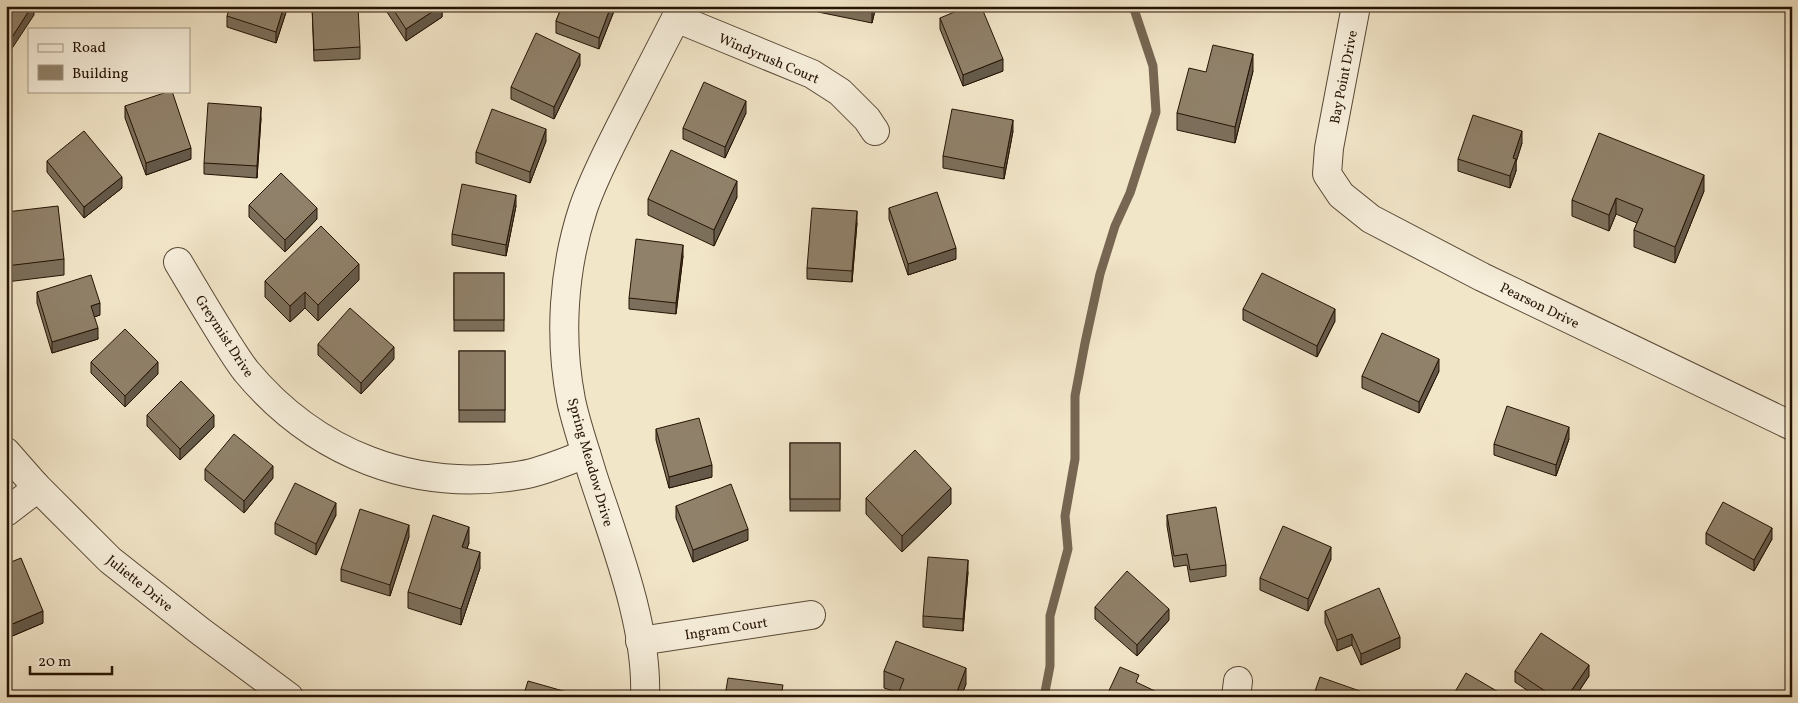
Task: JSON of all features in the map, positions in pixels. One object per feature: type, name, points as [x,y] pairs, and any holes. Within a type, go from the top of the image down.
[{"type":"street","name":"Bay Point Drive","points":[[1329,148],[1356,6]]},
{"type":"street","name":"Windyrush Court","points":[[678,12],[812,74],[840,92],[867,120],[875,132]]},
{"type":"street","name":"Spring Meadow Drive","points":[[645,697],[646,685],[640,641],[629,587],[586,454],[571,400],[565,347],[565,299],[572,252],[583,209],[602,163],[678,12]]},
{"type":"street","name":"Pearson Drive","points":[[1329,148],[1327,174],[1341,195],[1371,220],[1482,277],[1792,426]]},
{"type":"street","name":"Greymist Drive","points":[[178,262],[216,327],[244,369],[269,398],[300,424],[338,448],[378,465],[426,477],[474,480],[523,475],[586,454]]},
{"type":"street","name":"Juliette Drive","points":[[6,452],[35,485],[110,560],[200,632],[289,697]]},
{"type":"street","points":[[6,512],[31,493],[35,485]]},
{"type":"street","name":"Ingram Court","points":[[640,641],[811,615]]},
{"type":"building","points":[[6,6],[32,6],[7,45],[6,45]]},
{"type":"building","points":[[230,6],[284,6],[276,32],[227,16]]},
{"type":"building","points":[[312,6],[358,6],[360,47],[314,50]]},
{"type":"building","points":[[391,6],[441,6],[406,29]]},
{"type":"building","points":[[562,6],[611,6],[599,38],[556,21]]},
{"type":"building","points":[[969,6],[981,6],[1003,59],[963,75],[940,18]]},
{"type":"building","points":[[536,33],[580,54],[554,107],[511,87]]},
{"type":"building","points":[[1213,45],[1253,54],[1235,127],[1177,113],[1189,68],[1206,72]]},
{"type":"building","points":[[704,82],[746,101],[725,147],[683,128]]},
{"type":"building","points":[[167,92],[172,92],[191,148],[146,163],[125,106]]},
{"type":"building","points":[[208,103],[261,107],[257,166],[204,163]]},
{"type":"building","points":[[492,109],[546,129],[530,172],[476,152]]},
{"type":"building","points":[[952,109],[1013,120],[1004,168],[943,156]]},
{"type":"building","points":[[1473,115],[1522,131],[1513,158],[1516,159],[1510,176],[1458,159]]},
{"type":"building","points":[[84,131],[122,177],[84,207],[47,161]]},
{"type":"building","points":[[1599,133],[1704,175],[1675,247],[1634,230],[1643,209],[1616,198],[1609,215],[1572,200]]},
{"type":"building","points":[[671,150],[737,181],[714,230],[648,199]]},
{"type":"building","points":[[281,173],[317,208],[285,240],[249,205]]},
{"type":"building","points":[[462,184],[516,195],[506,245],[452,234]]},
{"type":"building","points":[[937,192],[956,248],[908,264],[889,208]]},
{"type":"building","points":[[58,206],[64,259],[6,266],[6,212]]},
{"type":"building","points":[[812,208],[857,211],[852,271],[807,268]]},
{"type":"building","points":[[321,226],[359,264],[318,305],[305,292],[290,306],[265,281]]},
{"type":"building","points":[[636,239],[683,245],[676,303],[629,298]]},
{"type":"building","points":[[454,273],[504,273],[504,320],[454,320]]},
{"type":"building","points":[[1262,273],[1335,309],[1317,346],[1243,309]]},
{"type":"building","points":[[91,275],[100,303],[91,306],[98,328],[52,342],[37,292]]},
{"type":"building","points":[[350,308],[394,347],[361,383],[318,344]]},
{"type":"building","points":[[125,329],[158,362],[125,396],[91,362]]},
{"type":"building","points":[[1382,333],[1439,359],[1419,402],[1362,376]]},
{"type":"building","points":[[459,351],[505,351],[505,410],[459,410]]},
{"type":"building","points":[[181,381],[214,415],[180,449],[147,415]]},
{"type":"building","points":[[1507,406],[1569,427],[1556,465],[1494,444]]},
{"type":"building","points":[[699,418],[712,465],[669,477],[656,429]]},
{"type":"building","points":[[234,434],[273,466],[244,501],[205,469]]},
{"type":"building","points":[[790,443],[840,443],[840,499],[790,499]]},
{"type":"building","points":[[915,450],[951,488],[902,536],[866,498]]},
{"type":"building","points":[[295,483],[336,503],[316,544],[275,523]]},
{"type":"building","points":[[731,484],[748,529],[693,550],[676,506]]},
{"type":"building","points":[[1723,502],[1772,528],[1754,560],[1706,533]]},
{"type":"building","points":[[1216,507],[1226,565],[1190,570],[1187,554],[1174,556],[1167,515]]},
{"type":"building","points":[[360,509],[409,525],[390,585],[341,569]]},
{"type":"building","points":[[433,515],[469,527],[462,547],[480,552],[461,609],[408,592]]},
{"type":"building","points":[[1283,526],[1331,547],[1308,599],[1260,578]]},
{"type":"building","points":[[928,557],[968,560],[963,619],[923,616]]},
{"type":"building","points":[[21,558],[43,611],[10,625],[6,617],[6,564]]},
{"type":"building","points":[[1127,571],[1169,609],[1137,645],[1095,607]]},
{"type":"building","points":[[1379,588],[1400,637],[1361,654],[1352,634],[1337,640],[1325,611]]},
{"type":"building","points":[[1541,633],[1589,665],[1567,697],[1554,697],[1515,671]]},
{"type":"building","points":[[896,641],[966,668],[955,697],[897,697],[904,679],[884,671]]},
{"type":"building","points":[[1120,667],[1139,675],[1136,682],[1159,693],[1157,697],[1106,697]]},
{"type":"building","points":[[1466,673],[1507,697],[1452,697]]},
{"type":"building","points":[[1320,677],[1377,697],[1313,697]]},
{"type":"building","points":[[728,678],[783,685],[781,697],[703,697],[704,693],[725,696]]},
{"type":"building","points":[[528,681],[581,696],[581,697],[523,697]]},
{"type":"building","points":[[860,691],[863,697],[848,697]]},
{"type":"waterway","points":[[1044,697],[1050,666],[1050,616],[1068,549],[1065,516],[1075,459],[1075,396],[1085,343],[1100,274],[1115,226],[1130,193],[1156,112],[1153,66],[1133,6]]}]
